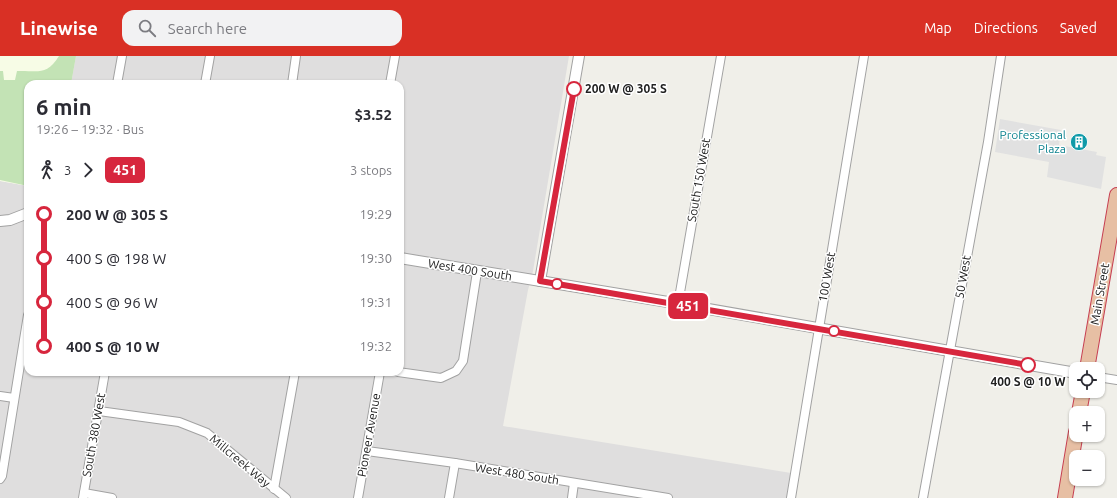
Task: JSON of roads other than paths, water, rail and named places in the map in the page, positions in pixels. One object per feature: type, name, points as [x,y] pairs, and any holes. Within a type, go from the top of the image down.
[{"type":"highway","name":"Main Street","points":[[1088,362],[1117,195]]},
{"type":"highway","points":[[1065,498],[1074,442]]},
{"type":"street","points":[[118,80],[122,56]]},
{"type":"street","points":[[206,80],[210,56]]},
{"type":"street","points":[[293,80],[296,56]]},
{"type":"street","points":[[391,80],[395,56]]},
{"type":"street","points":[[540,281],[579,56]]},
{"type":"street","name":"South 150 West","points":[[678,304],[721,56]]},
{"type":"street","name":"100 West","points":[[791,498],[864,56]]},
{"type":"street","name":"50 West","points":[[923,498],[988,142],[1001,56]]},
{"type":"street","points":[[0,221],[10,220],[24,215]]},
{"type":"street","name":"West 400 South","points":[[404,259],[678,304],[1069,372]]},
{"type":"street","points":[[404,373],[441,378],[456,371],[463,362],[477,272]]},
{"type":"street","points":[[0,478],[2,476],[24,339]]},
{"type":"street","name":"South 380 West","points":[[83,496],[104,376]]},
{"type":"street","points":[[274,489],[294,376]]},
{"type":"street","name":"Pioneer Avenue","points":[[358,498],[379,376]]},
{"type":"street","points":[[1105,378],[1117,380]]},
{"type":"street","points":[[0,396],[14,398]]},
{"type":"street","name":"Millcreek Way","points":[[99,411],[179,422],[207,433],[286,498]]},
{"type":"street","name":"West 480 South","points":[[367,451],[455,463],[668,498]]},
{"type":"street","points":[[449,498],[455,463]]},
{"type":"street","points":[[572,498],[574,483]]},
{"type":"street","points":[[83,496],[112,498]]},
{"type":"place","name":"200 W @ 305 S","points":[[574,89]]},
{"type":"place","name":"Professional Plaza","points":[[1079,142]]},
{"type":"place","name":"400 S @ 10 W","points":[[1028,365]]}]
